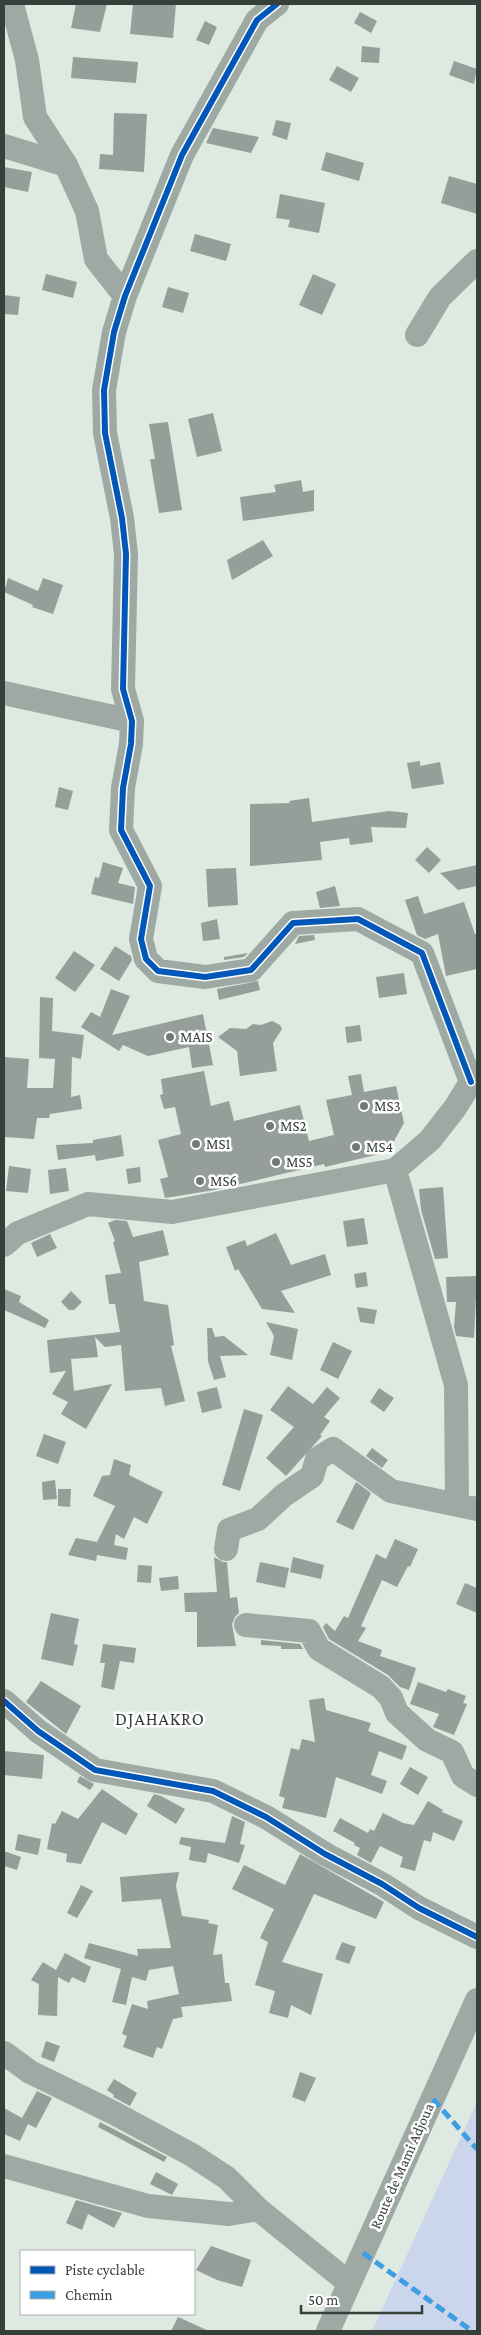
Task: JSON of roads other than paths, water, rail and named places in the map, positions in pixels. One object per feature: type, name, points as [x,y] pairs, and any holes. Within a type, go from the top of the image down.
[{"type":"street","points":[[12,4],[27,60],[35,117],[66,165],[88,212],[96,260],[125,296]]},
{"type":"street","points":[[4,1245],[18,1233],[88,1204],[172,1212],[395,1170],[430,1140],[474,1081],[422,953],[358,919],[294,923],[251,970],[204,977],[158,971],[146,959],[141,939],[150,886],[121,830],[123,788],[131,744],[132,721],[123,689],[122,653],[126,604],[126,554],[122,518],[105,433],[104,390],[114,332],[125,296],[182,155],[257,20],[277,4]]},
{"type":"street","points":[[4,146],[66,165]]},
{"type":"street","points":[[417,336],[440,297],[477,261]]},
{"type":"street","points":[[4,693],[132,721]]},
{"type":"street","points":[[226,1549],[229,1530],[258,1519],[284,1495],[312,1476],[317,1459],[333,1449],[392,1492],[467,1506],[456,1385],[395,1170]]},
{"type":"street","points":[[246,1625],[309,1631],[319,1649],[380,1687],[391,1698],[397,1713],[427,1740],[452,1752],[463,1776],[477,1785]]},
{"type":"street","points":[[4,1701],[38,1731],[95,1770],[214,1791],[266,1817],[326,1854],[382,1884],[419,1908],[477,1937]]},
{"type":"street","name":"Route de Mami Adjoua","points":[[328,2331],[477,2000]]},
{"type":"street","points":[[4,2053],[30,2072],[114,2113],[192,2156],[227,2178],[258,2209],[349,2284]]},
{"type":"street","points":[[4,2166],[148,2206],[229,2214],[258,2209]]},
{"type":"place","name":"MAIS","points":[[170,1037]]},
{"type":"place","name":"MS3","points":[[364,1106]]},
{"type":"place","name":"MS2","points":[[270,1126]]},
{"type":"place","name":"MS1","points":[[196,1144]]},
{"type":"place","name":"MS4","points":[[356,1147]]},
{"type":"place","name":"MS5","points":[[276,1162]]},
{"type":"place","name":"MS6","points":[[200,1181]]},
{"type":"district","name":"DJAHAKRO","points":[[160,1719]]}]
